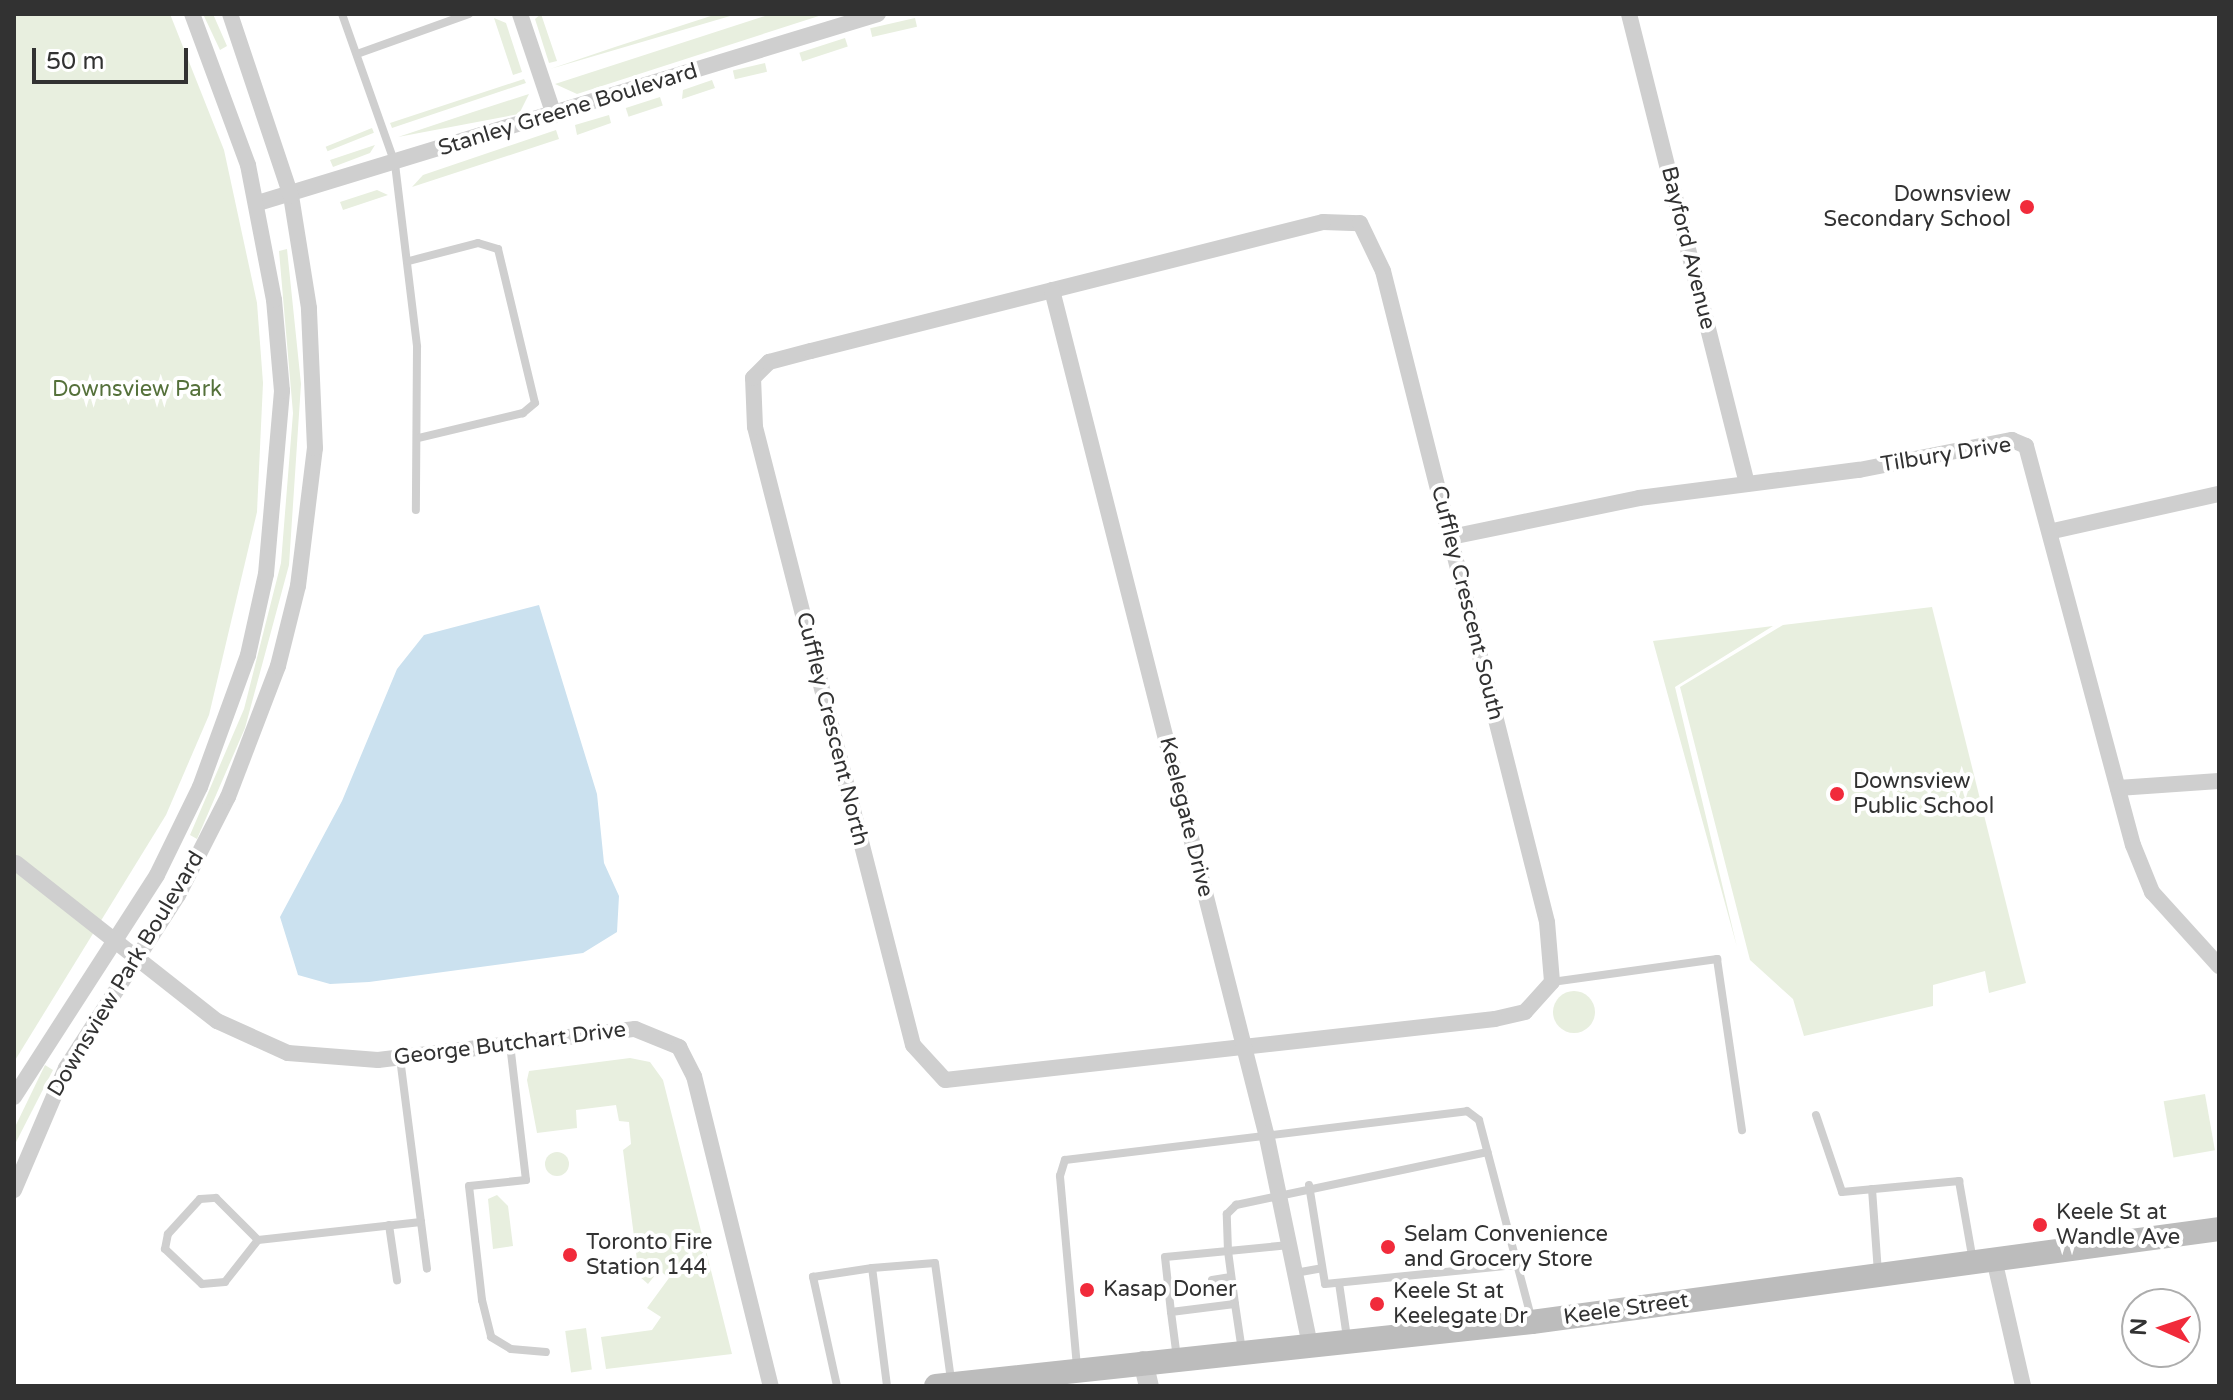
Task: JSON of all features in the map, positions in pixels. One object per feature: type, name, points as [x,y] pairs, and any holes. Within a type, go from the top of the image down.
[{"type":"main road","name":"Keele Street","points":[[944,1385],[1077,1367],[1243,1353],[1532,1322],[2219,1229]]},
{"type":"street","name":"Downsview Park Boulevard","points":[[14,1097],[116,940],[200,787],[248,655],[266,574],[282,391],[258,203],[192,14]]},
{"type":"street","name":"Downsview Park Boulevard","points":[[14,1190],[66,1068],[137,957],[228,797],[278,666],[298,586],[315,388],[291,196],[230,14]]},
{"type":"street","points":[[520,14],[554,115]]},
{"type":"street","name":"Stanley Greene Boulevard","points":[[258,203],[291,196],[878,14]]},
{"type":"street","name":"Bayford Avenue","points":[[1629,14],[1747,483]]},
{"type":"street","name":"Cuffley Crescent South","points":[[1052,290],[1292,228],[1360,223],[1383,271],[1451,537],[1555,957],[1552,982]]},
{"type":"street","name":"Cuffley Crescent North","points":[[1052,290],[769,362],[753,378],[755,427],[913,1045],[926,1064],[945,1080],[971,1082],[1244,1046]]},
{"type":"street","name":"Keelegate Drive","points":[[1052,290],[1266,1133],[1310,1346]]},
{"type":"street","name":"Tilbury Drive","points":[[1451,537],[1747,483],[2012,440],[2026,446],[2053,531],[2118,788],[2152,892],[2219,966]]},
{"type":"street","points":[[2053,531],[2219,494]]},
{"type":"street","points":[[2118,788],[2219,781]]},
{"type":"street","name":"George Butchart Drive","points":[[16,863],[249,1039],[333,1060],[400,1058],[635,1029],[679,1047],[694,1076],[771,1386]]},
{"type":"street","points":[[1244,1046],[1495,1019],[1525,1012],[1552,982]]},
{"type":"street","points":[[1984,1260],[2023,1386]]},
{"type":"street","points":[[1143,1361],[1149,1386]]},
{"type":"lane","points":[[342,14],[395,164],[409,261],[419,438],[416,510]]},
{"type":"lane","points":[[357,54],[469,14]]},
{"type":"lane","points":[[409,261],[478,243],[498,249],[535,403],[523,413],[419,438]]},
{"type":"lane","points":[[1552,982],[1717,959],[1742,1130]]},
{"type":"lane","points":[[510,1044],[526,1180],[469,1186],[472,1214],[491,1337],[511,1349],[546,1352]]},
{"type":"lane","points":[[400,1058],[427,1269]]},
{"type":"lane","points":[[1077,1367],[1060,1176],[1065,1160],[1266,1133],[1467,1111],[1479,1120],[1532,1322]]},
{"type":"lane","points":[[1816,1115],[1837,1188],[1872,1189],[1959,1181],[1984,1260]]},
{"type":"lane","points":[[1243,1353],[1228,1251],[1227,1214],[1278,1191],[1487,1152]]},
{"type":"lane","points":[[1309,1185],[1325,1284],[1517,1265]]},
{"type":"lane","points":[[1872,1189],[1878,1275]]},
{"type":"lane","points":[[258,1240],[216,1198],[200,1199],[168,1234],[165,1249],[202,1284],[225,1282],[258,1240],[421,1222]]},
{"type":"lane","points":[[389,1225],[397,1280]]},
{"type":"lane","points":[[1177,1359],[1165,1257],[1289,1245]]},
{"type":"lane","points":[[837,1386],[813,1277],[935,1263],[944,1385]]},
{"type":"lane","points":[[872,1268],[887,1386]]},
{"type":"lane","points":[[1295,1273],[1322,1268]]},
{"type":"lane","points":[[1212,1280],[1231,1277]]},
{"type":"lane","points":[[1339,1283],[1347,1342]]},
{"type":"lane","points":[[1167,1286],[1180,1284]]},
{"type":"lane","points":[[1171,1312],[1235,1304]]},
{"type":"green space","name":"Downsview Park","points":[[14,14],[170,14],[224,150],[257,303],[263,383],[257,512],[209,715],[166,815],[14,1062]]},
{"type":"green space","points":[[203,14],[213,14],[227,46],[220,50]]},
{"type":"green space","points":[[541,14],[557,61],[549,63],[535,19]]},
{"type":"green space","points":[[717,14],[737,14],[550,69],[615,47]]},
{"type":"green space","points":[[771,14],[825,14],[577,94],[555,84]]},
{"type":"green space","points":[[494,18],[506,23],[522,72],[513,75]]},
{"type":"green space","points":[[915,18],[917,27],[872,37],[870,28]]},
{"type":"green space","points":[[845,38],[848,47],[802,61],[799,53]]},
{"type":"green space","points":[[765,63],[767,72],[735,79],[733,70]]},
{"type":"green space","points":[[524,79],[526,83],[392,128],[390,123]]},
{"type":"green space","points":[[712,80],[715,88],[682,99],[683,90]]},
{"type":"green space","points":[[529,94],[519,114],[398,137],[473,112]]},
{"type":"green space","points":[[660,97],[663,106],[629,117],[626,108]]},
{"type":"green space","points":[[609,115],[611,123],[577,135],[575,125]]},
{"type":"green space","points":[[372,128],[374,133],[328,151],[326,147]]},
{"type":"green space","points":[[556,130],[559,139],[412,187],[423,175]]},
{"type":"green space","points":[[375,145],[370,153],[333,167],[330,160]]},
{"type":"green space","points":[[377,190],[388,195],[343,210],[340,202]]},
{"type":"green space","points":[[287,249],[301,384],[289,565],[245,728],[197,839],[190,835],[244,709],[281,563],[293,413],[279,251]]},
{"type":"green space","points":[[1932,607],[2026,983],[1989,993],[1985,971],[1933,985],[1933,1006],[1804,1036],[1793,999],[1750,960],[1680,687],[1783,625]]},
{"type":"green space","points":[[1773,626],[1675,687],[1737,947],[1653,641]]},
{"type":"green space","points":[[1574,991],[1589,997],[1595,1012],[1589,1027],[1574,1033],[1559,1027],[1553,1012],[1559,997]]},
{"type":"green space","points":[[630,1058],[650,1062],[663,1080],[732,1354],[606,1369],[601,1337],[652,1330],[661,1317],[647,1308],[669,1278],[659,1270],[648,1284],[639,1276],[623,1150],[631,1144],[629,1122],[619,1121],[616,1105],[576,1110],[577,1128],[537,1133],[527,1080],[529,1071]]},
{"type":"green space","points":[[45,1065],[53,1070],[14,1146],[14,1129]]},
{"type":"green space","points":[[2205,1094],[2215,1150],[2174,1157],[2164,1101]]},
{"type":"green space","points":[[557,1152],[568,1159],[569,1164],[562,1175],[557,1176],[546,1169],[545,1164],[552,1153]]},
{"type":"green space","points":[[497,1195],[508,1206],[513,1246],[493,1249],[488,1199]]},
{"type":"green space","points":[[586,1328],[592,1370],[571,1373],[565,1331]]},
{"type":"water","points":[[539,605],[597,794],[604,863],[619,896],[617,932],[583,953],[369,982],[330,984],[298,975],[280,917],[342,801],[397,669],[424,635]]},
{"type":"place","name":"Downsview Secondary School","points":[[2027,207]]},
{"type":"place","name":"Downsview Public School","points":[[1837,794]]},
{"type":"place","name":"Keele St at Wandle Ave","points":[[2040,1225]]},
{"type":"place","name":"Selam Convenience and Grocery Store","points":[[1388,1247]]},
{"type":"place","name":"Toronto Fire Station 144","points":[[570,1255]]},
{"type":"place","name":"Kasap Doner","points":[[1087,1290]]},
{"type":"place","name":"Keele St at Keelegate Dr","points":[[1377,1304]]}]
